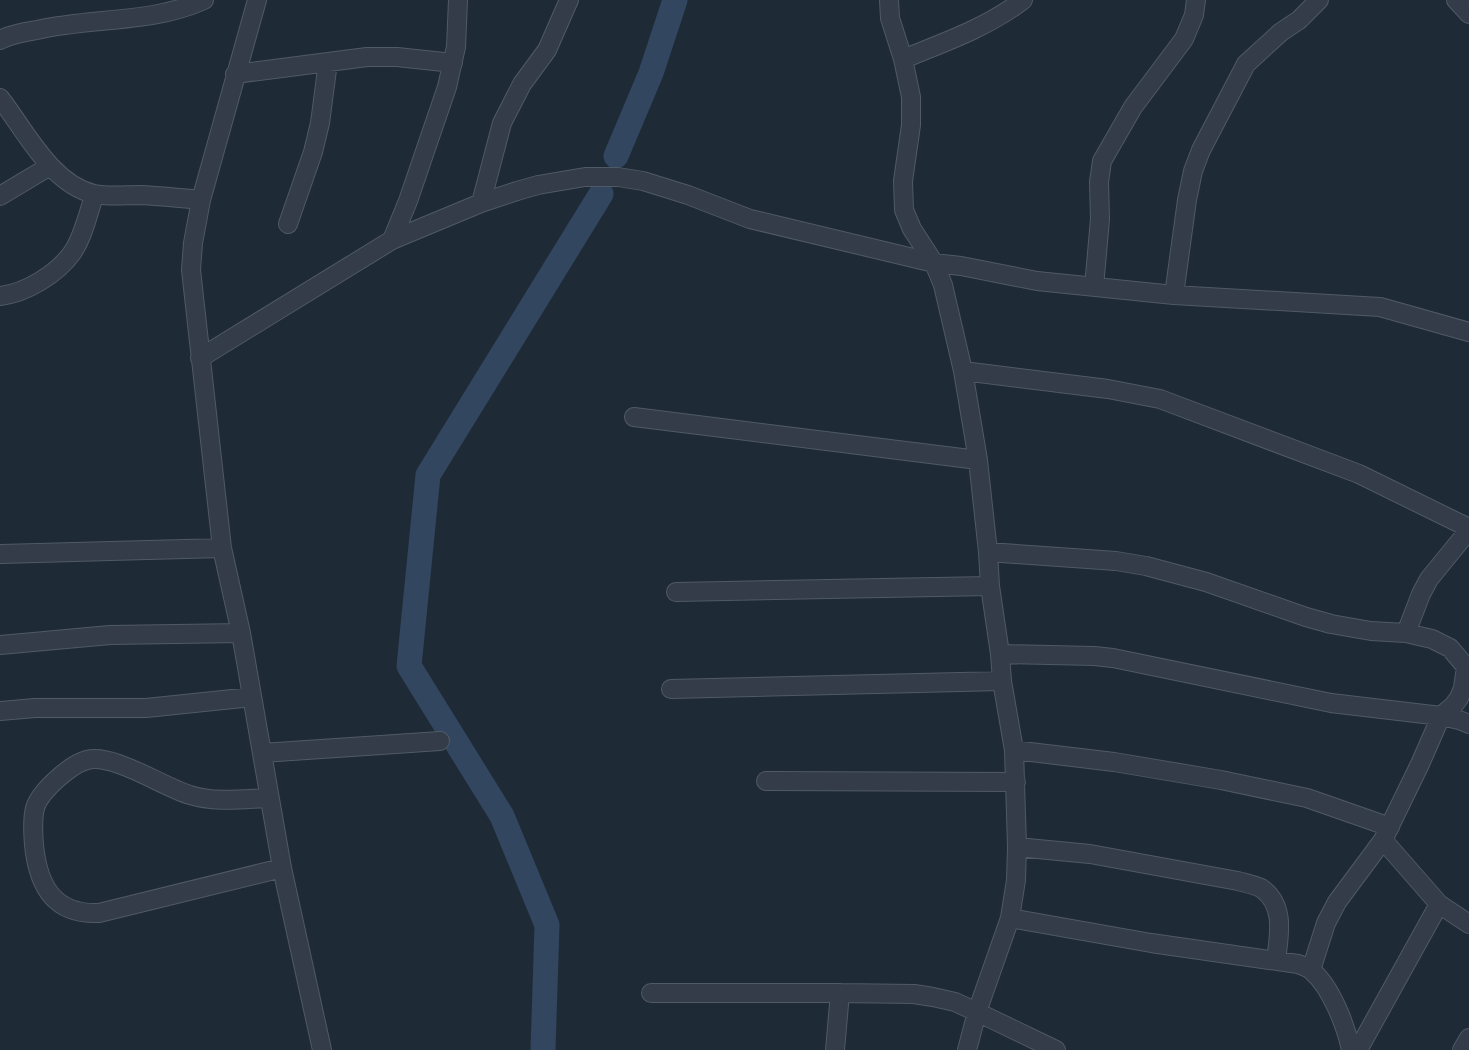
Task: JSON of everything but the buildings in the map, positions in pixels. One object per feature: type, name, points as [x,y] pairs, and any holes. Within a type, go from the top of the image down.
[{"type":"street","points":[[0,40],[17,34],[59,25],[156,16],[176,11],[204,0]]},
{"type":"street","points":[[257,0],[201,200],[193,243],[191,270],[222,548],[241,633],[282,868],[322,1050]]},
{"type":"street","points":[[392,240],[427,149],[453,63],[456,47],[458,0]]},
{"type":"street","points":[[480,203],[502,123],[522,84],[547,50],[570,0]]},
{"type":"street","points":[[889,0],[890,18],[903,59],[911,97],[911,125],[903,181],[904,210],[912,229],[934,263],[943,285],[962,371],[978,460],[990,586],[1002,681],[1014,750],[1016,782],[1016,880],[1010,918],[977,1012],[967,1050]]},
{"type":"street","points":[[903,59],[983,26],[1023,0]]},
{"type":"street","points":[[1094,287],[1100,219],[1099,182],[1102,161],[1133,107],[1184,38],[1194,15],[1196,0]]},
{"type":"street","points":[[1174,295],[1187,200],[1193,171],[1201,150],[1246,64],[1281,32],[1299,20],[1319,0]]},
{"type":"street","points":[[1456,0],[1469,14]]},
{"type":"street","points":[[235,74],[367,56],[453,63]]},
{"type":"street","points":[[288,224],[314,152],[328,62]]},
{"type":"street","points":[[0,98],[50,166],[69,183],[95,194],[162,196],[201,200]]},
{"type":"street","points":[[0,196],[50,166]]},
{"type":"street","points":[[200,358],[392,240],[480,203],[538,185],[585,178],[618,177],[642,181],[688,195],[750,219],[934,263],[961,266],[1037,281],[1174,295],[1380,307],[1469,332]]},
{"type":"street","points":[[0,296],[24,290],[60,266],[73,252],[95,194]]},
{"type":"street","points":[[962,371],[1108,389],[1160,399],[1359,474],[1469,529],[1429,578],[1406,633]]},
{"type":"street","points":[[634,417],[978,460]]},
{"type":"street","points":[[0,554],[222,548]]},
{"type":"street","points":[[988,552],[1116,561],[1138,565],[1206,582],[1331,624],[1371,631],[1406,633],[1432,639],[1450,648],[1466,666],[1467,674],[1459,698],[1441,716],[1386,834],[1337,902],[1326,923],[1311,970]]},
{"type":"street","points":[[676,592],[990,586]]},
{"type":"street","points":[[0,645],[110,635],[241,633]]},
{"type":"street","points":[[1000,654],[1113,658],[1331,703],[1466,719]]},
{"type":"street","points":[[671,689],[1002,681]]},
{"type":"street","points":[[0,711],[35,708],[146,708],[252,697]]},
{"type":"street","points":[[262,753],[440,741]]},
{"type":"street","points":[[1014,750],[1114,762],[1307,798],[1386,834],[1439,904],[1469,924]]},
{"type":"street","points":[[269,798],[212,800],[189,795],[109,760],[87,760],[67,769],[48,787],[35,806],[33,828],[36,859],[45,888],[58,902],[86,913],[99,913],[282,868]]},
{"type":"street","points":[[766,781],[1016,782]]},
{"type":"street","points":[[1017,847],[1090,854],[1238,881],[1260,888],[1275,902],[1280,924],[1276,960]]},
{"type":"street","points":[[1358,1050],[1439,904]]},
{"type":"street","points":[[1010,918],[1151,943],[1298,964],[1311,970],[1322,982],[1341,1017],[1352,1050]]},
{"type":"street","points":[[651,993],[840,993],[924,996],[955,1002],[1056,1050]]},
{"type":"street","points":[[835,1050],[840,993]]},
{"type":"street","points":[[1462,1050],[1469,1038]]},
{"type":"waterway","points":[[616,156],[651,73],[675,0]]},
{"type":"waterway","points":[[543,1050],[547,925],[502,816],[409,666],[428,475],[601,194]]}]
